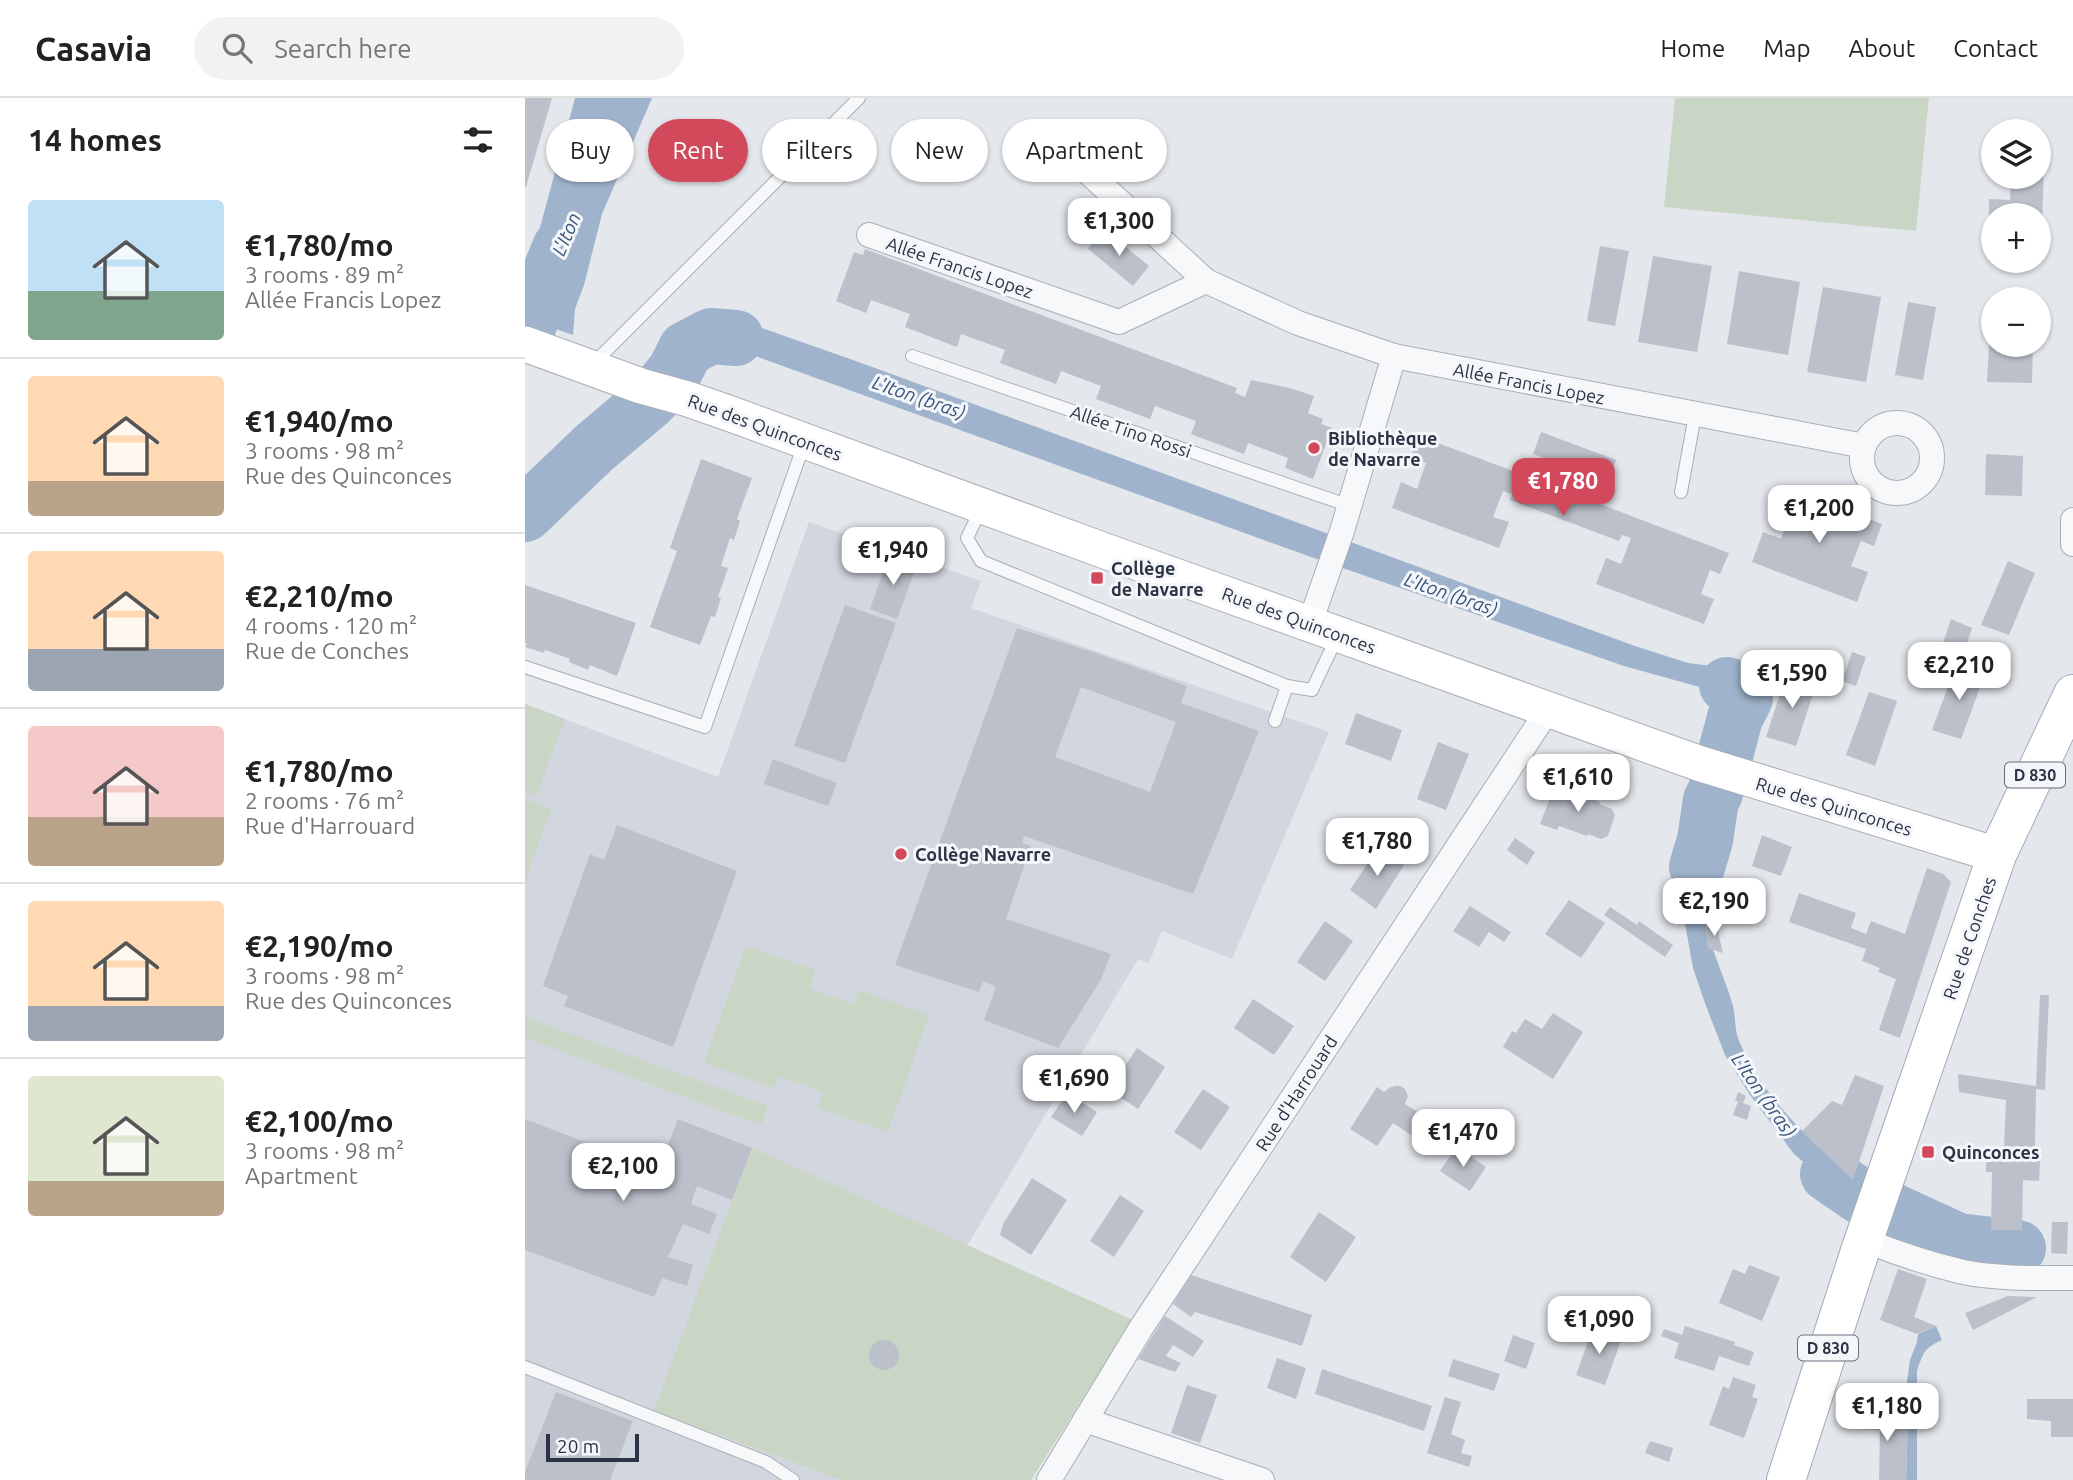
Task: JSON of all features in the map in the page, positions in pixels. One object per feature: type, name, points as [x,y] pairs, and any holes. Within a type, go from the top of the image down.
[{"type":"main road","name":"Rue de Conches","points":[[1786,1480],[1873,1215],[1997,855],[2073,694]]},
{"type":"street","name":"Allée Francis Lopez","points":[[1098,182],[1206,281],[1298,323],[1394,356],[1864,446]]},
{"type":"street","name":"Allée Francis Lopez","points":[[869,235],[1119,322],[1206,281]]},
{"type":"street","name":"Rue des Quinconces","points":[[525,344],[641,386],[688,399],[1698,763],[1997,855]]},
{"type":"street","points":[[1324,629],[1326,578],[1394,356]]},
{"type":"street","points":[[2073,520],[2073,544]]},
{"type":"street","name":"Rue d'Harrouard","points":[[1049,1480],[1141,1328],[1548,710]]},
{"type":"street","points":[[1873,1215],[1891,1251],[1965,1272],[2034,1278],[2073,1278]]},
{"type":"street","points":[[1085,1420],[1262,1480]]},
{"type":"lane","points":[[581,364],[859,98]]},
{"type":"lane","name":"Allée Tino Rossi","points":[[912,356],[1350,506]]},
{"type":"lane","points":[[1681,492],[1695,415]]},
{"type":"lane","points":[[525,667],[705,727],[805,441]]},
{"type":"lane","points":[[983,506],[967,538],[981,561],[1287,686],[1312,690],[1324,629]]},
{"type":"lane","points":[[1275,720],[1287,686]]},
{"type":"lane","points":[[525,1367],[766,1462],[793,1480]]},
{"type":"shaded area","name":"Collège Navarre","points":[[809,522],[981,581],[971,608],[1329,732],[1232,959],[1162,931],[1149,963],[1138,959],[967,1246],[752,1149],[655,1411],[841,1480],[525,1480],[525,704],[718,777]]},
{"type":"green space","points":[[1675,98],[1929,98],[1916,231],[1664,207]]},
{"type":"green space","points":[[525,704],[565,719],[536,796],[525,792]]},
{"type":"green space","points":[[525,799],[551,809],[525,882]]},
{"type":"green space","points":[[746,946],[815,970],[810,989],[854,1004],[859,990],[929,1015],[888,1132],[818,1108],[823,1092],[779,1076],[774,1088],[704,1063]]},
{"type":"green space","points":[[525,1017],[768,1106],[761,1125],[525,1038]]},
{"type":"green space","points":[[752,1148],[1133,1320],[1031,1480],[841,1480],[654,1411]]},
{"type":"water","points":[[575,98],[652,98],[634,140],[634,119],[569,119]]},
{"type":"water","points":[[552,182],[616,182],[602,214],[575,309],[573,335],[525,318],[525,283]]},
{"type":"water","points":[[714,311],[1635,646],[1688,663],[1719,667],[1738,682],[1759,689],[1736,752],[1718,745],[1732,696],[1624,666],[1311,557],[736,349],[701,360],[693,375],[661,367],[673,338],[706,313]]},
{"type":"water","points":[[633,397],[663,405],[642,428],[648,434],[645,440],[629,439],[611,445],[525,526],[525,499],[583,445],[592,430]]},
{"type":"water","points":[[1704,789],[1722,795],[1703,891],[1708,948],[1713,949],[1729,992],[1738,1038],[1761,1082],[1789,1117],[1853,1180],[1864,1184],[1855,1212],[1846,1205],[1847,1200],[1794,1154],[1750,1095],[1725,1055],[1706,1006],[1693,968],[1681,902],[1682,879]]},
{"type":"water","points":[[1907,1207],[1961,1227],[2018,1241],[2018,1256],[1985,1255],[1957,1249],[1914,1233],[1899,1226]]},
{"type":"water","points":[[1936,1326],[1942,1340],[1925,1352],[1917,1371],[1917,1480],[1906,1480],[1906,1388],[1910,1360],[1918,1334]]},
{"type":"building","points":[[525,98],[552,98],[526,187],[525,187]]},
{"type":"building","points":[[2010,189],[2043,189],[2043,203],[1989,203],[1989,199],[2010,200]]},
{"type":"building","points":[[1104,229],[1149,266],[1133,286],[1088,249]]},
{"type":"building","points":[[1600,246],[1629,251],[1615,326],[1587,321]]},
{"type":"building","points":[[865,249],[1237,388],[1235,393],[1245,397],[1251,380],[1314,396],[1308,413],[1323,419],[1321,424],[1332,428],[1313,479],[1285,468],[1288,458],[1248,443],[1244,454],[1191,434],[1196,421],[1155,406],[1150,419],[1096,399],[1101,386],[1061,371],[1056,384],[1000,363],[1005,350],[961,334],[957,347],[905,327],[910,314],[871,300],[866,313],[836,301],[854,252],[863,255]]},
{"type":"building","points":[[1653,256],[1712,266],[1697,352],[1638,342]]},
{"type":"building","points":[[1739,271],[1800,282],[1788,355],[1727,344]]},
{"type":"building","points":[[1823,287],[1881,297],[1866,382],[1807,372]]},
{"type":"building","points":[[1908,302],[1936,307],[1923,380],[1895,375]]},
{"type":"building","points":[[1988,357],[2033,357],[2032,383],[1987,382]]},
{"type":"building","points":[[1541,432],[1616,460],[1608,482],[1597,478],[1589,500],[1729,553],[1720,574],[1710,570],[1701,594],[1714,599],[1704,624],[1596,584],[1606,558],[1621,564],[1631,538],[1622,535],[1619,541],[1510,500],[1512,494],[1503,491],[1493,517],[1509,522],[1499,548],[1392,508],[1401,482],[1417,489],[1426,463],[1411,457],[1419,436],[1535,479],[1544,458],[1533,454]]},
{"type":"building","points":[[1986,454],[2023,456],[2022,496],[1985,495]]},
{"type":"building","points":[[701,459],[752,478],[737,519],[740,521],[734,540],[730,538],[721,566],[728,568],[718,597],[721,598],[715,617],[711,616],[700,645],[650,627],[677,551],[670,548]]},
{"type":"building","points":[[1785,487],[1882,524],[1874,546],[1861,541],[1851,566],[1868,572],[1857,602],[1752,562],[1763,532],[1781,539],[1790,514],[1777,509]]},
{"type":"building","points":[[889,555],[917,565],[897,619],[870,609]]},
{"type":"building","points":[[2008,561],[2035,573],[2009,635],[1981,625]]},
{"type":"building","points":[[525,585],[636,623],[617,676],[590,665],[588,670],[569,662],[570,659],[545,650],[544,653],[525,647]]},
{"type":"building","points":[[845,605],[896,623],[845,763],[794,746]]},
{"type":"building","points":[[1951,619],[1972,628],[1962,659],[1940,652]]},
{"type":"building","points":[[1017,628],[1187,686],[1181,703],[1259,731],[1193,894],[1024,836],[1022,843],[1031,846],[1006,919],[1111,954],[1100,981],[1058,1048],[984,1020],[996,987],[983,981],[979,992],[895,965]],"holes":[[[1081,687],[1176,722],[1150,792],[1055,757]]]},
{"type":"building","points":[[1852,652],[1866,657],[1856,686],[1842,681]]},
{"type":"building","points":[[1956,665],[1985,674],[1961,739],[1932,730]]},
{"type":"building","points":[[1787,673],[1817,682],[1796,746],[1766,737]]},
{"type":"building","points":[[1869,692],[1897,701],[1875,766],[1846,755]]},
{"type":"building","points":[[1356,713],[1402,730],[1391,761],[1345,744]]},
{"type":"building","points":[[1438,742],[1469,754],[1446,810],[1417,799]]},
{"type":"building","points":[[773,759],[837,783],[828,806],[764,784]]},
{"type":"building","points":[[1555,785],[1612,809],[1615,815],[1608,836],[1601,839],[1559,826],[1557,830],[1540,824]]},
{"type":"building","points":[[617,825],[737,871],[673,1047],[564,1006],[568,996],[543,986],[590,854],[604,860]]},
{"type":"building","points":[[1762,835],[1792,847],[1781,876],[1752,866]]},
{"type":"building","points":[[1515,838],[1535,852],[1527,865],[1507,850]]},
{"type":"building","points":[[1378,848],[1404,865],[1376,909],[1350,890]]},
{"type":"building","points":[[1927,868],[1943,874],[1951,882],[1900,1038],[1879,1030],[1896,979],[1878,972],[1880,968],[1862,961],[1866,949],[1789,922],[1799,893],[1856,913],[1851,928],[1866,934],[1871,921],[1905,934]]},
{"type":"building","points":[[1569,900],[1605,923],[1581,958],[1545,934]]},
{"type":"building","points":[[1470,906],[1511,932],[1504,942],[1489,932],[1479,947],[1453,931]]},
{"type":"building","points":[[1610,907],[1637,925],[1639,921],[1673,945],[1665,957],[1604,915]]},
{"type":"building","points":[[1325,921],[1353,941],[1325,981],[1297,962]]},
{"type":"building","points":[[1718,925],[1723,953],[1708,948],[1705,927]]},
{"type":"building","points":[[2040,995],[2049,995],[2045,1090],[2036,1089],[2035,1148],[2004,1146],[2006,1100],[1959,1092],[1958,1074],[2036,1086]]},
{"type":"building","points":[[1253,999],[1294,1026],[1274,1055],[1234,1028]]},
{"type":"building","points":[[1553,1013],[1583,1032],[1553,1079],[1503,1047],[1512,1031],[1516,1033],[1525,1019],[1542,1029]]},
{"type":"building","points":[[1137,1048],[1165,1067],[1138,1109],[1109,1090]]},
{"type":"building","points":[[1855,1075],[1884,1086],[1853,1180],[1802,1131],[1832,1101],[1842,1105]]},
{"type":"building","points":[[1395,1086],[1405,1089],[1408,1096],[1405,1104],[1429,1119],[1417,1139],[1393,1123],[1377,1146],[1350,1129],[1377,1087],[1384,1092]]},
{"type":"building","points":[[1203,1089],[1230,1107],[1201,1150],[1174,1132]]},
{"type":"building","points":[[1738,1092],[1746,1096],[1743,1103],[1751,1106],[1747,1120],[1733,1115]]},
{"type":"building","points":[[1067,1093],[1097,1112],[1082,1136],[1051,1117]]},
{"type":"building","points":[[525,1119],[658,1170],[678,1119],[752,1148],[732,1200],[697,1186],[691,1204],[717,1214],[709,1234],[683,1224],[668,1257],[693,1265],[687,1286],[662,1278],[654,1297],[525,1250]]},
{"type":"building","points":[[1456,1147],[1486,1167],[1470,1191],[1440,1171]]},
{"type":"building","points":[[2040,1161],[2039,1181],[2023,1180],[2022,1230],[1991,1230],[1992,1172],[1986,1172],[1986,1162]]},
{"type":"building","points":[[1032,1178],[1067,1200],[1031,1255],[1000,1235],[1003,1224]]},
{"type":"building","points":[[1120,1195],[1144,1211],[1114,1257],[1090,1241]]},
{"type":"building","points":[[1319,1212],[1356,1237],[1326,1282],[1290,1257]]},
{"type":"building","points":[[2052,1222],[2068,1222],[2067,1254],[2051,1253]]},
{"type":"building","points":[[1749,1265],[1780,1277],[1762,1321],[1719,1303],[1733,1269],[1745,1274]]},
{"type":"building","points":[[1898,1269],[1927,1279],[1914,1317],[1936,1326],[1917,1334],[1880,1320]]},
{"type":"building","points":[[1191,1275],[1312,1315],[1302,1346],[1195,1312],[1191,1317],[1173,1304]]},
{"type":"building","points":[[2008,1296],[2037,1297],[1973,1330],[1965,1313]]},
{"type":"building","points":[[1165,1316],[1204,1341],[1193,1357],[1173,1345],[1166,1356],[1181,1363],[1175,1372],[1138,1359]]},
{"type":"building","points":[[1685,1326],[1735,1342],[1734,1345],[1754,1352],[1749,1366],[1719,1356],[1714,1371],[1674,1358],[1679,1343],[1661,1336],[1664,1329],[1682,1335]]},
{"type":"building","points":[[1593,1327],[1622,1338],[1605,1385],[1576,1375]]},
{"type":"building","points":[[1513,1335],[1535,1343],[1526,1369],[1504,1361]]},
{"type":"building","points":[[884,1340],[890,1341],[898,1349],[898,1361],[890,1369],[884,1370],[878,1369],[870,1361],[869,1355],[870,1349],[878,1341]]},
{"type":"building","points":[[1277,1358],[1306,1368],[1296,1399],[1267,1388]]},
{"type":"building","points":[[1453,1359],[1500,1374],[1494,1391],[1448,1376]]},
{"type":"building","points":[[1322,1369],[1432,1406],[1424,1431],[1315,1394]]},
{"type":"building","points":[[1733,1377],[1756,1385],[1752,1397],[1758,1399],[1744,1438],[1709,1425],[1723,1386],[1729,1389]]},
{"type":"building","points":[[1187,1385],[1217,1395],[1200,1443],[1171,1433]]},
{"type":"building","points":[[556,1392],[633,1421],[610,1480],[525,1480],[525,1472]]},
{"type":"building","points":[[1445,1397],[1461,1402],[1451,1434],[1465,1440],[1461,1453],[1472,1456],[1469,1467],[1427,1453]]},
{"type":"building","points":[[2027,1399],[2073,1399],[2073,1437],[2051,1437],[2051,1421],[2027,1419]]},
{"type":"building","points":[[1848,1417],[1908,1417],[1906,1480],[1879,1480],[1880,1430],[1844,1429]]},
{"type":"building","points":[[1650,1441],[1673,1448],[1669,1462],[1645,1453]]},
{"type":"waterway","name":"L'Iton","points":[[525,334],[560,248]]},
{"type":"waterway","name":"L'Iton (bras)","points":[[525,514],[594,448],[651,400],[675,371],[686,349],[711,336],[736,338]]},
{"type":"waterway","name":"L'Iton (bras)","points":[[1697,867],[1705,840],[1711,800],[1735,718],[1745,698],[1727,685]]},
{"type":"waterway","name":"L'Iton (bras)","points":[[1828,1174],[1860,1196],[1958,1241],[2018,1248]]},
{"type":"place","name":"Bibliothèque de Navarre","points":[[1314,448]]},
{"type":"place","name":"Collège de Navarre","points":[[1097,578]]},
{"type":"place","name":"Collège Navarre","points":[[901,854]]},
{"type":"place","name":"Quinconces","points":[[1928,1152]]}]
